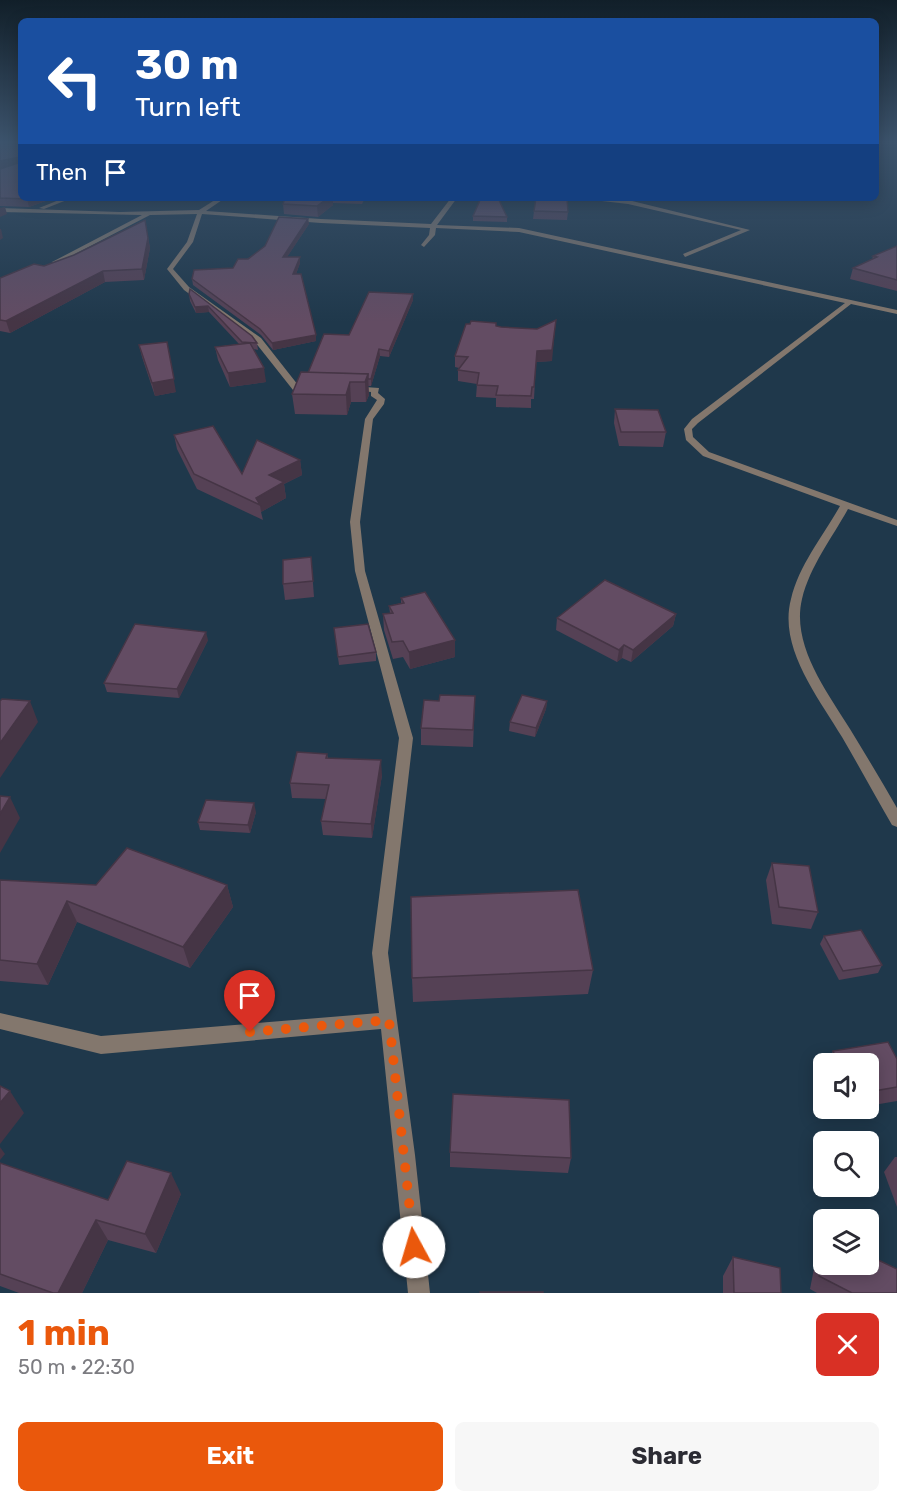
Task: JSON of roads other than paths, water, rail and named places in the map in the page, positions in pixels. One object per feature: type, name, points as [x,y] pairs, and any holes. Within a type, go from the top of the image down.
[{"type":"street","points":[[33,211],[60,201]]},
{"type":"street","points":[[217,201],[200,212],[190,242],[170,269],[174,277],[257,339],[296,388],[322,387]]},
{"type":"street","points":[[424,244],[432,235],[433,226],[451,201]]},
{"type":"street","points":[[620,201],[747,230],[685,255]]},
{"type":"street","points":[[0,210],[148,214],[200,212],[530,231],[897,312]]},
{"type":"street","points":[[44,268],[126,228],[148,214]]},
{"type":"street","points":[[850,302],[695,421],[688,429],[689,438],[706,454],[897,523]]},
{"type":"street","points":[[343,388],[376,390],[375,394],[381,399],[369,419],[355,522],[360,571],[406,738],[380,953],[419,1293]]},
{"type":"street","points":[[846,505],[804,579],[797,595],[794,614],[798,638],[817,682],[897,821]]},
{"type":"street","points":[[0,1021],[101,1045],[389,1020]]}]
